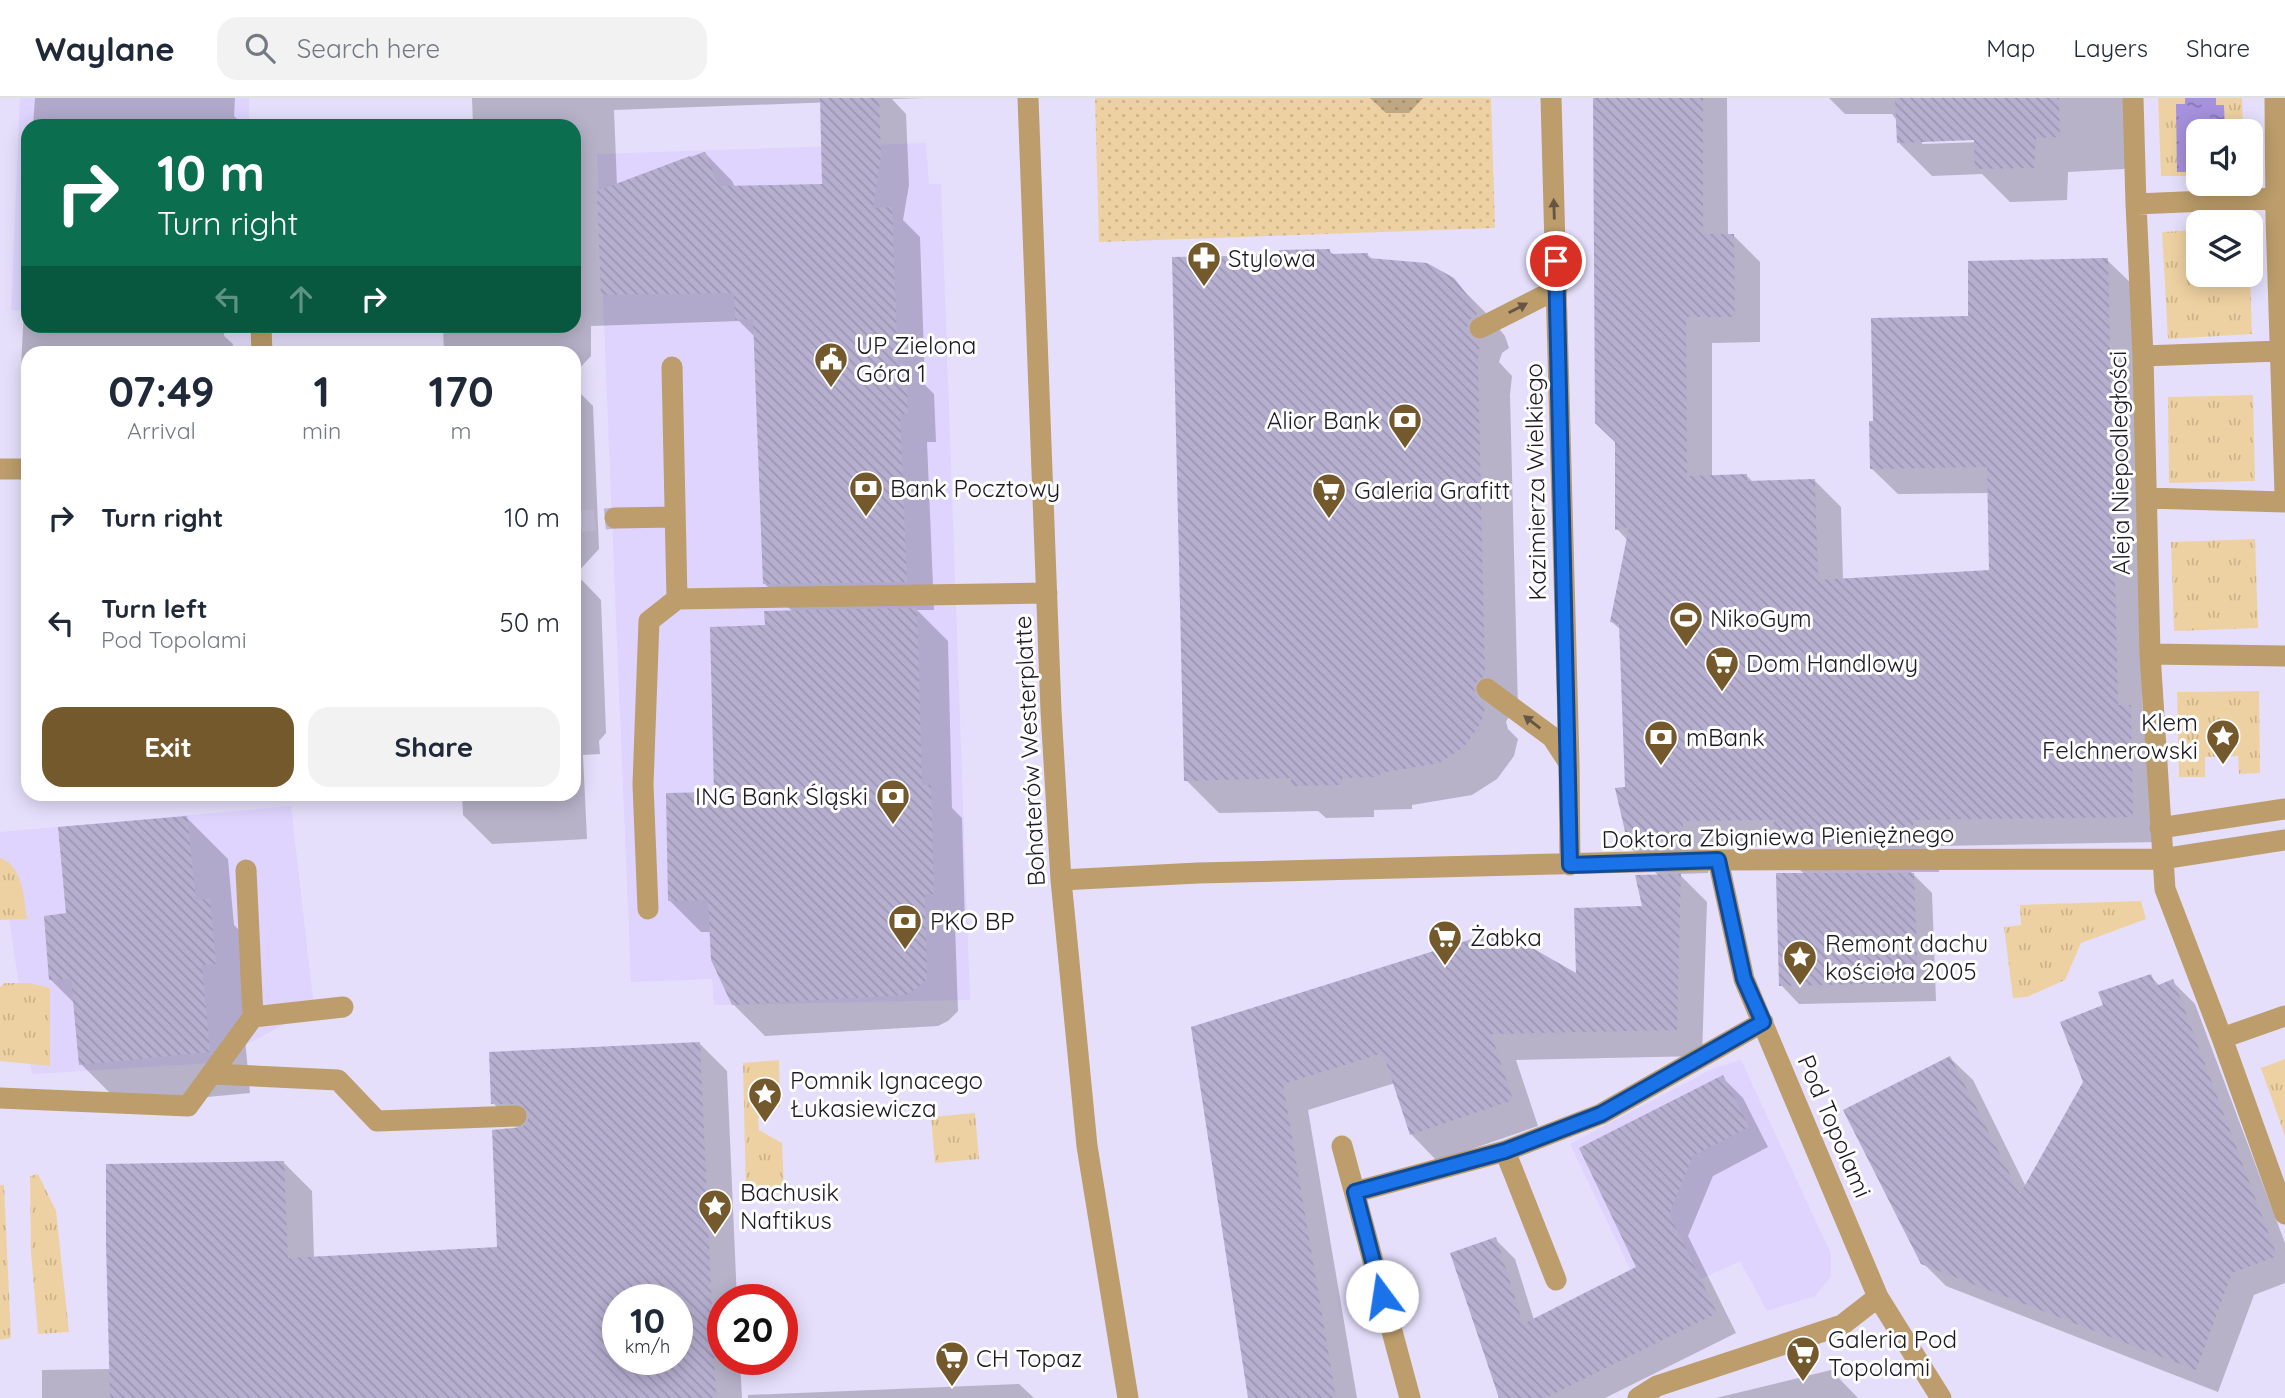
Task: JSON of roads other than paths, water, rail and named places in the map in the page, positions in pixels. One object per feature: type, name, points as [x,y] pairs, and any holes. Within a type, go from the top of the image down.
[{"type":"street","name":"Bohaterów Westerplatte","points":[[1028,98],[1051,723],[1061,880],[1087,1146],[1128,1398]]},
{"type":"street","name":"Kazimierza Wielkiego","points":[[1551,98],[1570,865]]},
{"type":"street","name":"Aleja Niepodległości","points":[[2133,98],[2143,356],[2150,654],[2165,889],[2280,1185],[2285,1214]]},
{"type":"street","points":[[2275,98],[2279,351],[2285,494]]},
{"type":"street","points":[[2136,204],[2277,198]]},
{"type":"street","points":[[1480,328],[1557,289]]},
{"type":"street","points":[[2143,356],[2279,351]]},
{"type":"street","points":[[672,367],[677,599]]},
{"type":"street","points":[[0,469],[21,469]]},
{"type":"street","points":[[2147,498],[2285,502]]},
{"type":"street","points":[[615,518],[675,517]]},
{"type":"street","points":[[648,909],[643,784],[649,621],[677,599],[1047,593]]},
{"type":"street","points":[[2150,654],[2285,656]]},
{"type":"street","points":[[1487,689],[1552,737],[1569,763]]},
{"type":"street","points":[[2160,828],[2285,809]]},
{"type":"street","name":"Doktora Zbigniewa Pieniężnego","points":[[1061,880],[1198,873],[1718,860],[2162,859],[2285,840]]},
{"type":"street","name":"Pod Topolami","points":[[1718,860],[1744,979],[1878,1297],[1941,1398]]},
{"type":"street","points":[[0,1098],[188,1106],[253,1017],[246,870]]},
{"type":"street","points":[[253,1017],[343,1007]]},
{"type":"street","points":[[2222,1038],[2285,1016]]},
{"type":"street","points":[[1355,1192],[1505,1151],[1601,1114],[1763,1022]]},
{"type":"street","points":[[212,1074],[338,1080],[377,1121],[516,1116]]},
{"type":"street","points":[[1342,1146],[1410,1398]]},
{"type":"street","points":[[1505,1151],[1556,1280]]},
{"type":"street","points":[[1638,1398],[1657,1386],[1842,1325],[1878,1297]]},
{"type":"water","points":[[2185,98],[2216,98],[2216,105],[2224,105],[2225,119],[2186,119],[2186,172],[2177,172],[2176,104],[2185,104]]},
{"type":"tunnel","points":[[581,521],[615,518]]},
{"type":"place","name":"Stylowa","points":[[1204,288]]},
{"type":"place","name":"UP Zielona Góra 1","points":[[831,389]]},
{"type":"place","name":"Alior Bank","points":[[1405,450]]},
{"type":"place","name":"Bank Pocztowy","points":[[866,518]]},
{"type":"place","name":"Galeria Grafitt","points":[[1329,520]]},
{"type":"place","name":"NikoGym","points":[[1686,648]]},
{"type":"place","name":"Dom Handlowy","points":[[1722,693]]},
{"type":"place","name":"Klem Felchnerowski","points":[[2223,766]]},
{"type":"place","name":"mBank","points":[[1661,767]]},
{"type":"place","name":"ING Bank Śląski","points":[[893,826]]},
{"type":"place","name":"PKO BP","points":[[905,951]]},
{"type":"place","name":"Żabka","points":[[1445,967]]},
{"type":"place","name":"Remont dachu kościoła 2005","points":[[1800,987]]},
{"type":"place","name":"Pomnik Ignacego Łukasiewicza","points":[[765,1124]]},
{"type":"place","name":"Bachusik Naftikus","points":[[715,1236]]},
{"type":"place","name":"Galeria Pod Topolami","points":[[1803,1383]]},
{"type":"place","name":"CH Topaz","points":[[952,1388]]}]
